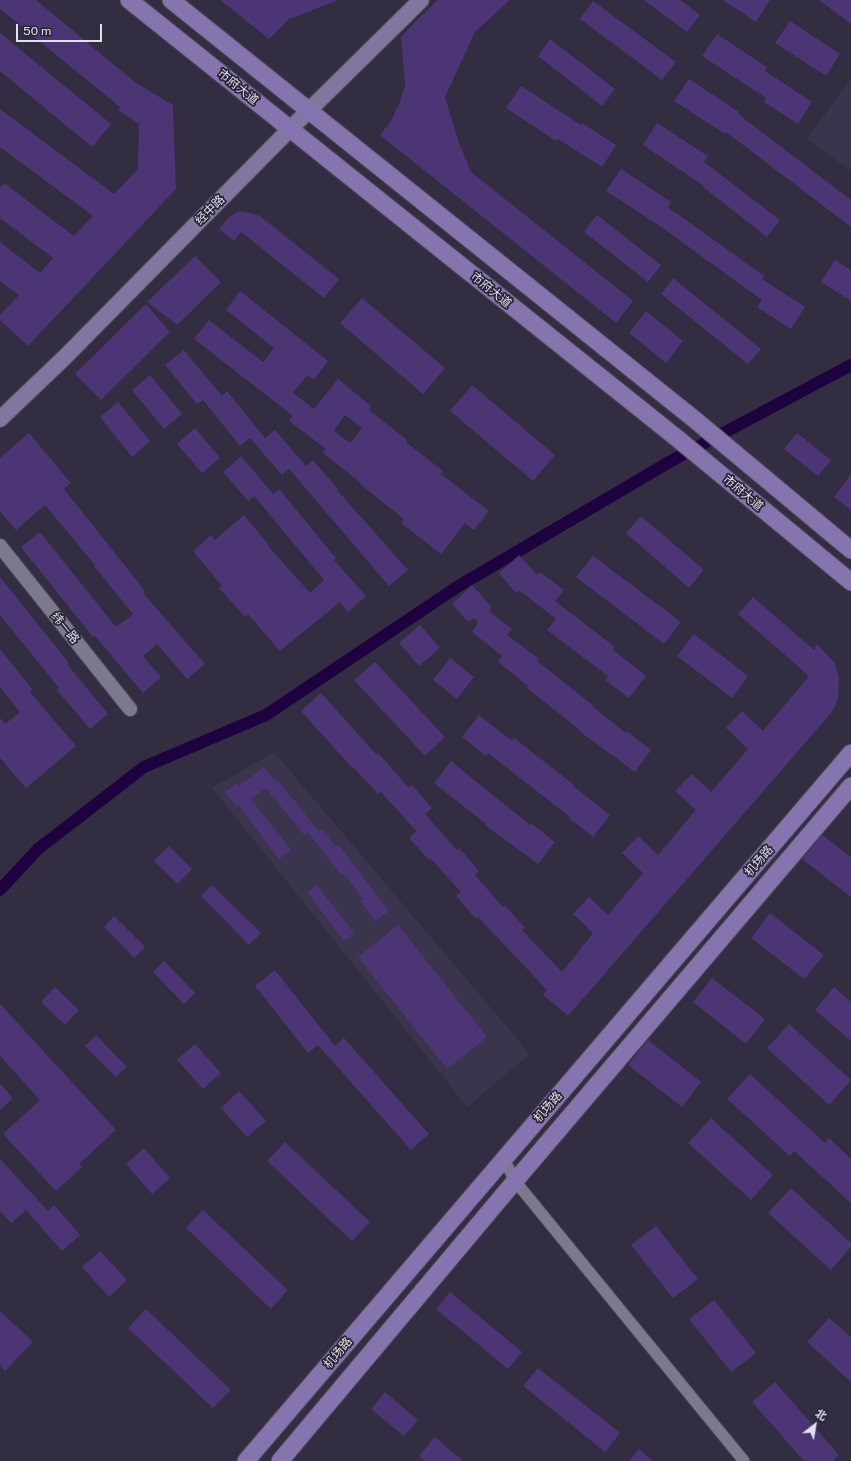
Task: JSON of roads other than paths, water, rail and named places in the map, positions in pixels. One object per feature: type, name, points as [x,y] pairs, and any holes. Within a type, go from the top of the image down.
[{"type":"main road","name":"市府大道","points":[[129,0],[678,439],[851,582]]},
{"type":"main road","name":"市府大道","points":[[171,0],[694,419],[851,550]]},
{"type":"main road","name":"经中路","points":[[0,419],[64,358],[290,129],[421,0]]},
{"type":"main road","name":"机场路","points":[[246,1461],[851,753]]},
{"type":"main road","name":"机场路","points":[[280,1461],[515,1181],[851,786]]},
{"type":"street","name":"纬一路","points":[[0,546],[130,709]]},
{"type":"street","points":[[504,1159],[515,1181],[744,1461]]},
{"type":"waterway","points":[[0,890],[38,849],[144,767],[266,715],[457,587],[671,461],[851,365]]}]
